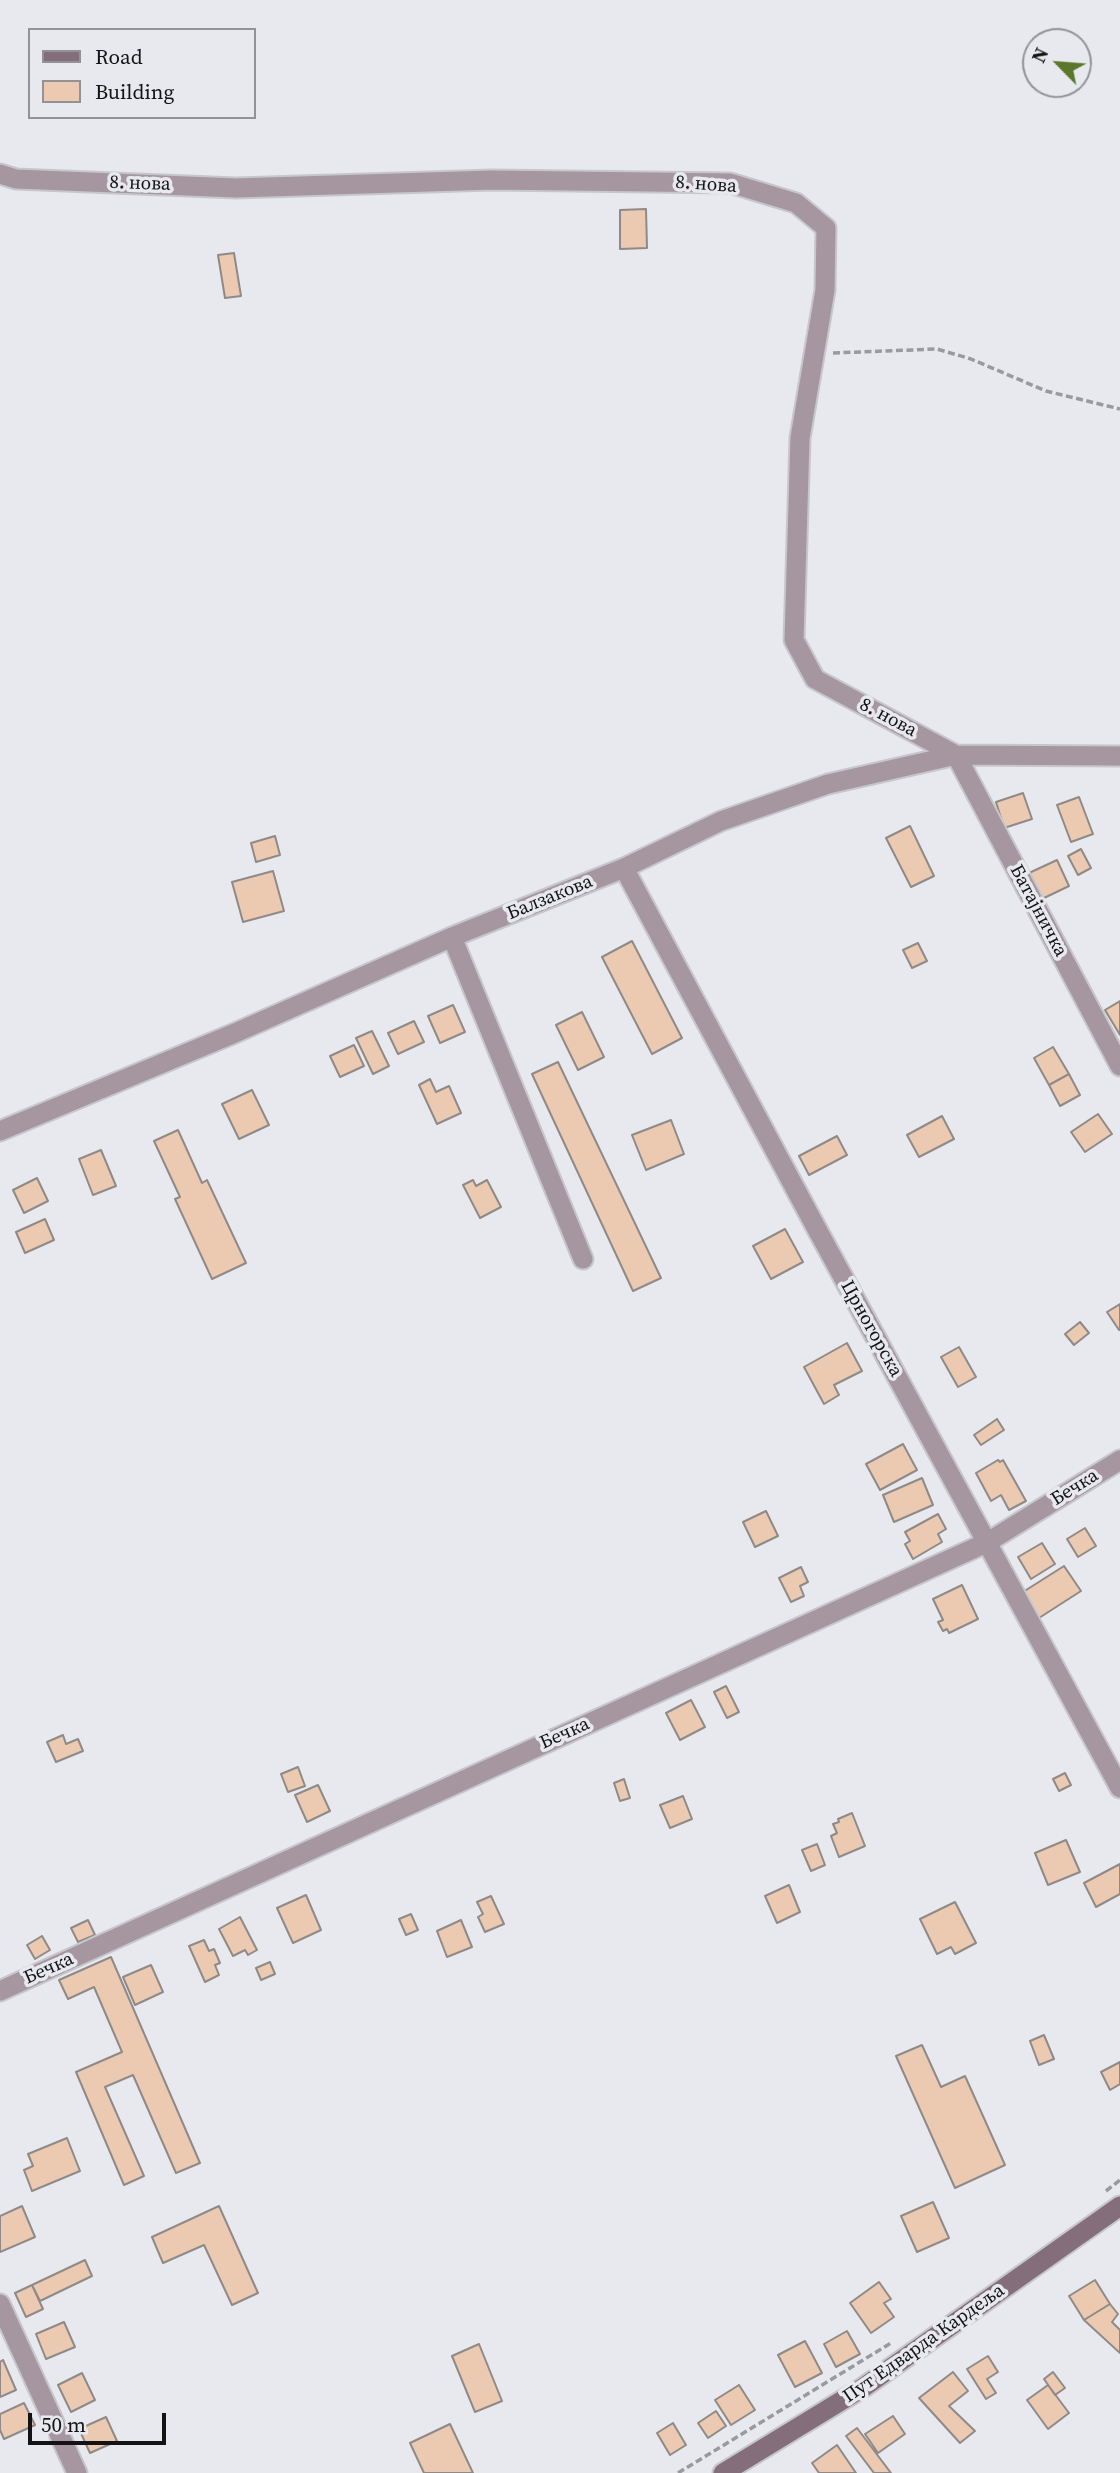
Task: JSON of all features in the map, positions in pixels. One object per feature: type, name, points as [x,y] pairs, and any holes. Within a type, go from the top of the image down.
[{"type":"main road","name":"Пут Едварда Кардеља","points":[[723,2473],[864,2387],[1120,2206]]},
{"type":"street","name":"8. нова","points":[[0,174],[16,179],[236,188],[492,180],[730,183],[796,203],[826,228],[825,290],[800,438],[794,640],[815,678],[956,755]]},
{"type":"street","name":"Балзакова","points":[[0,1131],[235,1033],[452,937],[624,868],[721,821],[828,784],[956,755],[1120,756]]},
{"type":"street","name":"Батајничка","points":[[956,755],[1120,1066]]},
{"type":"street","name":"Црногорска","points":[[624,868],[811,1220],[1120,1788]]},
{"type":"street","points":[[452,937],[583,1259]]},
{"type":"street","name":"Бечка","points":[[0,1991],[988,1542],[1120,1460]]},
{"type":"street","points":[[0,2304],[78,2473]]},
{"type":"path","points":[[814,354],[937,349],[971,359],[1046,391],[1120,409]]},
{"type":"path","points":[[1098,2197],[1120,2180]]},
{"type":"path","points":[[678,2473],[899,2338]]},
{"type":"building","points":[[646,209],[647,248],[620,249],[620,210]]},
{"type":"building","points":[[234,253],[241,296],[225,298],[218,255]]},
{"type":"building","points":[[1023,793],[1032,819],[1004,828],[996,802]]},
{"type":"building","points":[[1079,797],[1093,834],[1071,842],[1057,805]]},
{"type":"building","points":[[910,826],[934,876],[911,887],[886,838]]},
{"type":"building","points":[[275,836],[280,855],[256,862],[251,843]]},
{"type":"building","points":[[1081,849],[1091,868],[1078,875],[1068,856]]},
{"type":"building","points":[[1057,860],[1069,886],[1042,899],[1029,873]]},
{"type":"building","points":[[273,871],[284,911],[243,922],[232,882]]},
{"type":"building","points":[[632,941],[682,1038],[652,1054],[602,957]]},
{"type":"building","points":[[918,943],[927,961],[912,968],[903,950]]},
{"type":"building","points":[[1120,1001],[1120,1035],[1105,1010]]},
{"type":"building","points":[[453,1005],[465,1032],[440,1043],[428,1016]]},
{"type":"building","points":[[582,1012],[604,1057],[578,1070],[556,1025]]},
{"type":"building","points":[[414,1021],[424,1042],[398,1054],[388,1033]]},
{"type":"building","points":[[372,1031],[389,1066],[373,1074],[356,1038]]},
{"type":"building","points":[[354,1045],[364,1066],[340,1077],[330,1056]]},
{"type":"building","points":[[1053,1047],[1069,1074],[1049,1085],[1034,1058]]},
{"type":"building","points":[[558,1062],[661,1278],[633,1291],[532,1074]]},
{"type":"building","points":[[1069,1074],[1080,1095],[1060,1106],[1049,1085]]},
{"type":"building","points":[[430,1079],[436,1092],[449,1086],[461,1113],[437,1124],[419,1085]]},
{"type":"building","points":[[252,1090],[269,1125],[239,1139],[222,1104]]},
{"type":"building","points":[[1098,1114],[1112,1134],[1085,1152],[1071,1132]]},
{"type":"building","points":[[942,1116],[954,1139],[919,1157],[907,1135]]},
{"type":"building","points":[[671,1120],[684,1154],[646,1170],[632,1135]]},
{"type":"building","points":[[178,1130],[202,1183],[207,1180],[246,1263],[212,1279],[175,1199],[180,1197],[154,1141]]},
{"type":"building","points":[[837,1136],[847,1155],[809,1175],[799,1156]]},
{"type":"building","points":[[101,1150],[116,1186],[93,1195],[79,1159]]},
{"type":"building","points":[[37,1178],[48,1201],[24,1213],[13,1190]]},
{"type":"building","points":[[473,1180],[476,1186],[487,1180],[501,1207],[480,1218],[463,1185]]},
{"type":"building","points":[[45,1219],[54,1240],[25,1253],[16,1232]]},
{"type":"building","points":[[785,1229],[803,1262],[771,1279],[753,1246]]},
{"type":"building","points":[[1120,1304],[1120,1330],[1119,1330],[1107,1312]]},
{"type":"building","points":[[1080,1322],[1089,1333],[1074,1345],[1065,1334]]},
{"type":"building","points":[[847,1343],[862,1371],[834,1385],[839,1395],[824,1404],[804,1367]]},
{"type":"building","points":[[959,1347],[976,1377],[958,1387],[941,1357]]},
{"type":"building","points":[[997,1419],[1004,1430],[981,1445],[974,1435]]},
{"type":"building","points":[[903,1444],[917,1470],[880,1490],[866,1464]]},
{"type":"building","points":[[998,1460],[1003,1460],[1026,1501],[1009,1510],[1001,1495],[991,1501],[976,1473]]},
{"type":"building","points":[[922,1478],[933,1505],[894,1522],[883,1495]]},
{"type":"building","points":[[766,1511],[778,1536],[755,1547],[743,1522]]},
{"type":"building","points":[[938,1514],[946,1529],[938,1534],[942,1542],[913,1559],[905,1544],[910,1541],[905,1532]]},
{"type":"building","points":[[1085,1528],[1096,1546],[1078,1557],[1067,1539]]},
{"type":"building","points":[[1042,1543],[1055,1564],[1031,1579],[1018,1557]]},
{"type":"building","points":[[1064,1566],[1081,1591],[1039,1618],[1023,1592]]},
{"type":"building","points":[[801,1567],[808,1582],[800,1586],[804,1596],[791,1602],[779,1578]]},
{"type":"building","points":[[962,1585],[978,1619],[949,1633],[947,1629],[943,1631],[938,1622],[943,1620],[933,1599]]},
{"type":"building","points":[[726,1686],[739,1712],[727,1718],[714,1692]]},
{"type":"building","points":[[691,1700],[705,1727],[680,1740],[666,1713]]},
{"type":"building","points":[[63,1735],[66,1744],[78,1739],[83,1751],[56,1762],[47,1742]]},
{"type":"building","points":[[298,1767],[305,1786],[288,1792],[281,1774]]},
{"type":"building","points":[[1065,1773],[1071,1785],[1059,1791],[1053,1779]]},
{"type":"building","points":[[624,1779],[630,1798],[620,1801],[614,1783]]},
{"type":"building","points":[[318,1785],[330,1811],[307,1822],[295,1795]]},
{"type":"building","points":[[683,1796],[692,1819],[670,1828],[660,1805]]},
{"type":"building","points":[[852,1813],[865,1846],[839,1857],[831,1836],[837,1833],[833,1824]]},
{"type":"building","points":[[1066,1840],[1080,1872],[1048,1885],[1035,1853]]},
{"type":"building","points":[[817,1844],[825,1865],[811,1871],[802,1850]]},
{"type":"building","points":[[1120,1864],[1120,1894],[1096,1907],[1084,1883]]},
{"type":"building","points":[[789,1885],[800,1912],[777,1923],[765,1896]]},
{"type":"building","points":[[306,1895],[321,1930],[293,1943],[277,1908]]},
{"type":"building","points":[[491,1896],[504,1924],[485,1932],[478,1917],[483,1914],[477,1902]]},
{"type":"building","points":[[955,1902],[976,1943],[955,1954],[951,1947],[937,1954],[920,1919]]},
{"type":"building","points":[[411,1914],[418,1930],[406,1935],[399,1919]]},
{"type":"building","points":[[240,1917],[257,1950],[248,1955],[245,1950],[233,1956],[219,1929]]},
{"type":"building","points":[[88,1920],[95,1935],[78,1942],[71,1928]]},
{"type":"building","points":[[461,1920],[472,1947],[447,1957],[437,1931]]},
{"type":"building","points":[[42,1936],[50,1950],[35,1959],[27,1945]]},
{"type":"building","points":[[204,1940],[209,1951],[214,1949],[220,1963],[215,1965],[219,1975],[205,1982],[189,1946]]},
{"type":"building","points":[[111,1957],[200,2163],[176,2173],[133,2075],[105,2087],[144,2176],[124,2185],[76,2072],[122,2052],[94,1987],[68,1999],[59,1980]]},
{"type":"building","points":[[270,1962],[275,1974],[261,1980],[256,1968]]},
{"type":"building","points":[[151,1965],[163,1992],[135,2005],[123,1977]]},
{"type":"building","points":[[1044,2035],[1054,2059],[1039,2065],[1030,2041]]},
{"type":"building","points":[[922,2045],[941,2087],[965,2076],[1005,2165],[955,2188],[896,2056]]},
{"type":"building","points":[[1120,2062],[1120,2084],[1110,2090],[1101,2072]]},
{"type":"building","points":[[67,2138],[80,2171],[32,2191],[24,2170],[33,2166],[28,2154]]},
{"type":"building","points":[[933,2202],[949,2238],[917,2252],[901,2216]]},
{"type":"building","points":[[22,2206],[35,2237],[0,2252],[0,2216]]},
{"type":"building","points":[[219,2206],[258,2293],[232,2305],[204,2245],[163,2263],[152,2237]]},
{"type":"building","points":[[85,2260],[92,2276],[40,2301],[32,2285]]},
{"type":"building","points":[[1095,2280],[1110,2304],[1084,2320],[1069,2296]]},
{"type":"building","points":[[879,2282],[891,2299],[884,2303],[894,2317],[871,2333],[850,2303]]},
{"type":"building","points":[[32,2285],[43,2309],[26,2317],[15,2293]]},
{"type":"building","points":[[1110,2304],[1118,2314],[1112,2322],[1120,2330],[1120,2353],[1084,2320]]},
{"type":"building","points":[[64,2322],[75,2347],[46,2359],[36,2334]]},
{"type":"building","points":[[847,2331],[860,2354],[836,2367],[824,2344]]},
{"type":"building","points":[[805,2341],[822,2373],[795,2387],[778,2355]]},
{"type":"building","points":[[479,2344],[502,2401],[475,2412],[452,2356]]},
{"type":"building","points":[[988,2356],[998,2372],[987,2379],[996,2393],[986,2399],[967,2369]]},
{"type":"building","points":[[3,2360],[16,2390],[0,2397],[0,2362]]},
{"type":"building","points":[[953,2372],[968,2391],[949,2406],[975,2431],[960,2443],[919,2398]]},
{"type":"building","points":[[1053,2372],[1065,2388],[1055,2395],[1044,2379]]},
{"type":"building","points":[[82,2373],[95,2400],[71,2412],[58,2385]]},
{"type":"building","points":[[739,2385],[755,2410],[731,2425],[715,2400]]},
{"type":"building","points":[[1048,2385],[1069,2413],[1048,2429],[1027,2400]]},
{"type":"building","points":[[24,2403],[35,2425],[4,2439],[0,2430],[0,2414]]},
{"type":"building","points":[[716,2411],[726,2426],[708,2438],[698,2423]]},
{"type":"building","points":[[893,2416],[905,2434],[878,2453],[865,2434]]},
{"type":"building","points":[[106,2417],[117,2441],[90,2453],[79,2429]]},
{"type":"building","points":[[673,2423],[686,2445],[670,2455],[657,2433]]},
{"type":"building","points":[[450,2424],[473,2473],[424,2473],[410,2443]]},
{"type":"building","points":[[857,2428],[891,2473],[874,2473],[846,2436]]},
{"type":"building","points":[[837,2445],[856,2473],[819,2473],[812,2463]]}]
